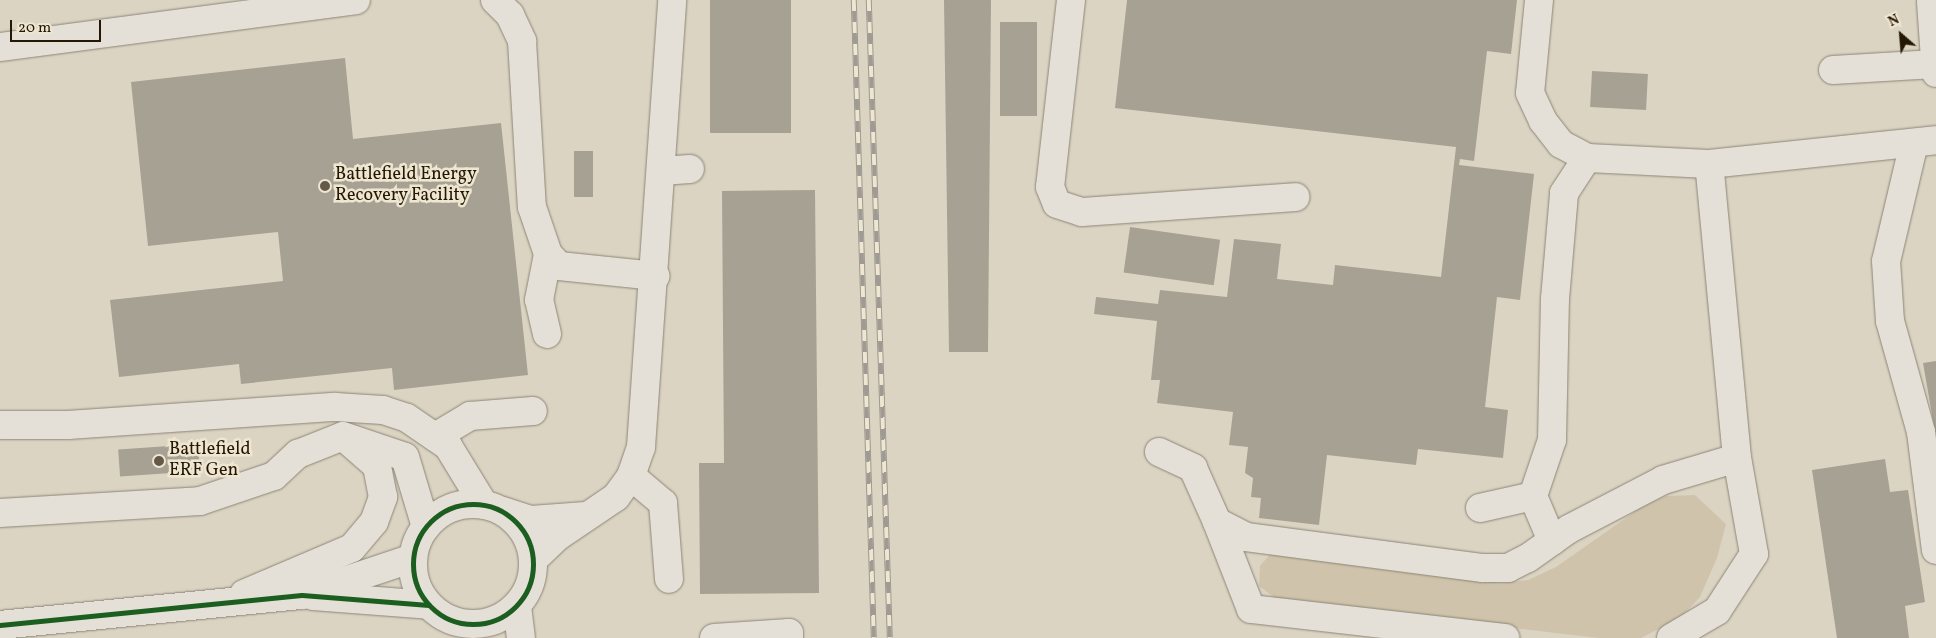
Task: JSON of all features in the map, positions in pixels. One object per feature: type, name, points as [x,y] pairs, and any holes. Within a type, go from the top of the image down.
[{"type":"street","points":[[0,48],[356,0]]},
{"type":"street","points":[[495,0],[510,15],[522,40],[532,207],[548,254],[559,266],[655,276]]},
{"type":"street","points":[[533,560],[557,537],[596,515],[631,476],[641,447],[655,276],[672,0]]},
{"type":"street","points":[[1071,0],[1050,187],[1057,204],[1082,212],[1294,197]]},
{"type":"street","points":[[1539,0],[1530,93],[1543,121],[1561,144],[1587,158],[1710,164],[1925,142],[1886,261],[1890,321],[1921,432],[1936,550]]},
{"type":"street","points":[[1931,2],[1936,73]]},
{"type":"street","points":[[1833,70],[1935,64]]},
{"type":"street","points":[[1552,541],[1533,496],[1552,440],[1555,299],[1564,193],[1587,158]]},
{"type":"street","points":[[1671,638],[1717,611],[1754,554],[1737,458],[1710,164]]},
{"type":"street","points":[[661,171],[690,169]]},
{"type":"street","points":[[547,334],[539,300],[548,254]]},
{"type":"street","points":[[0,425],[68,425],[335,407],[383,410],[407,418],[448,446],[493,508],[523,531],[533,560],[530,584],[517,606],[480,631],[450,620],[428,605],[416,582],[413,558],[426,527],[452,508],[493,508],[531,520],[596,515]]},
{"type":"street","points":[[435,437],[470,416],[533,411]]},
{"type":"street","points":[[220,605],[352,548],[374,522],[383,497],[377,466],[343,436]]},
{"type":"street","points":[[0,513],[200,501],[274,476],[298,454],[343,436],[405,457],[426,527]]},
{"type":"street","points":[[1159,452],[1193,468],[1218,522],[1251,609],[1505,638]]},
{"type":"street","points":[[1218,522],[1246,536],[1483,568],[1508,568],[1552,541],[1663,480],[1737,458]]},
{"type":"street","points":[[631,476],[663,503],[669,579]]},
{"type":"street","points":[[1480,508],[1533,496]]},
{"type":"street","points":[[0,625],[95,628],[220,605],[302,595],[413,558]]},
{"type":"street","points":[[302,595],[428,605]]},
{"type":"street","points":[[517,606],[521,638]]},
{"type":"street","points":[[714,638],[789,632],[790,638]]},
{"type":"shaded area","points":[[1695,495],[1726,524],[1717,558],[1700,597],[1680,618],[1641,638],[1598,638],[1278,600],[1259,586],[1260,566],[1272,552],[1502,583],[1528,580],[1556,567],[1643,506],[1666,496]]},
{"type":"building","points":[[710,0],[791,0],[791,133],[710,133]]},
{"type":"building","points":[[944,0],[991,0],[988,352],[949,352]]},
{"type":"building","points":[[1127,0],[1517,0],[1511,54],[1487,51],[1474,161],[1460,159],[1459,165],[1534,174],[1520,300],[1497,297],[1485,407],[1508,410],[1503,458],[1418,449],[1416,465],[1327,455],[1319,525],[1259,518],[1261,498],[1251,497],[1253,478],[1245,473],[1248,447],[1229,445],[1233,412],[1157,403],[1160,380],[1151,380],[1157,321],[1094,314],[1096,297],[1158,304],[1160,290],[1227,297],[1234,239],[1281,244],[1277,279],[1333,285],[1335,265],[1441,277],[1456,147],[1115,108]]},
{"type":"building","points":[[1000,22],[1037,22],[1037,116],[1000,116]]},
{"type":"building","name":"Battlefield Energy Recovery Facility","points":[[345,58],[353,139],[501,123],[528,375],[394,390],[392,368],[241,384],[239,364],[119,377],[110,300],[283,281],[278,232],[148,246],[131,82]]},
{"type":"building","points":[[1592,71],[1648,74],[1646,110],[1590,107]]},
{"type":"building","points":[[574,151],[593,151],[593,197],[574,197]]},
{"type":"building","points":[[815,190],[819,593],[700,594],[699,463],[724,463],[722,191]]},
{"type":"building","points":[[1130,227],[1220,240],[1214,285],[1124,273]]},
{"type":"building","points":[[1936,361],[1936,432],[1935,432],[1923,363]]},
{"type":"building","name":"Battlefield ERF Gen","points":[[198,444],[200,471],[120,477],[118,450]]},
{"type":"building","points":[[1885,459],[1890,492],[1908,490],[1925,602],[1905,606],[1909,638],[1837,638],[1812,470]]},
{"type":"railway","points":[[854,0],[874,638]]},
{"type":"railway","points":[[869,0],[890,638]]},
{"type":"cycle path","points":[[473,504],[485,505],[496,509],[506,514],[515,522],[523,531],[528,541],[532,552],[533,564],[532,576],[528,587],[523,597],[515,606],[506,614],[496,619],[485,623],[473,624],[461,623],[450,619],[440,614],[431,606],[423,597],[418,587],[414,576],[413,564],[414,552],[418,541],[423,531],[431,522],[440,514],[450,509],[461,505],[473,504]]},
{"type":"cycle path","points":[[0,625],[302,595],[429,605]]},
{"type":"place","name":"Battlefield Energy Recovery Facility","points":[[325,186]]},
{"type":"place","name":"Battlefield ERF Gen","points":[[159,461]]}]
